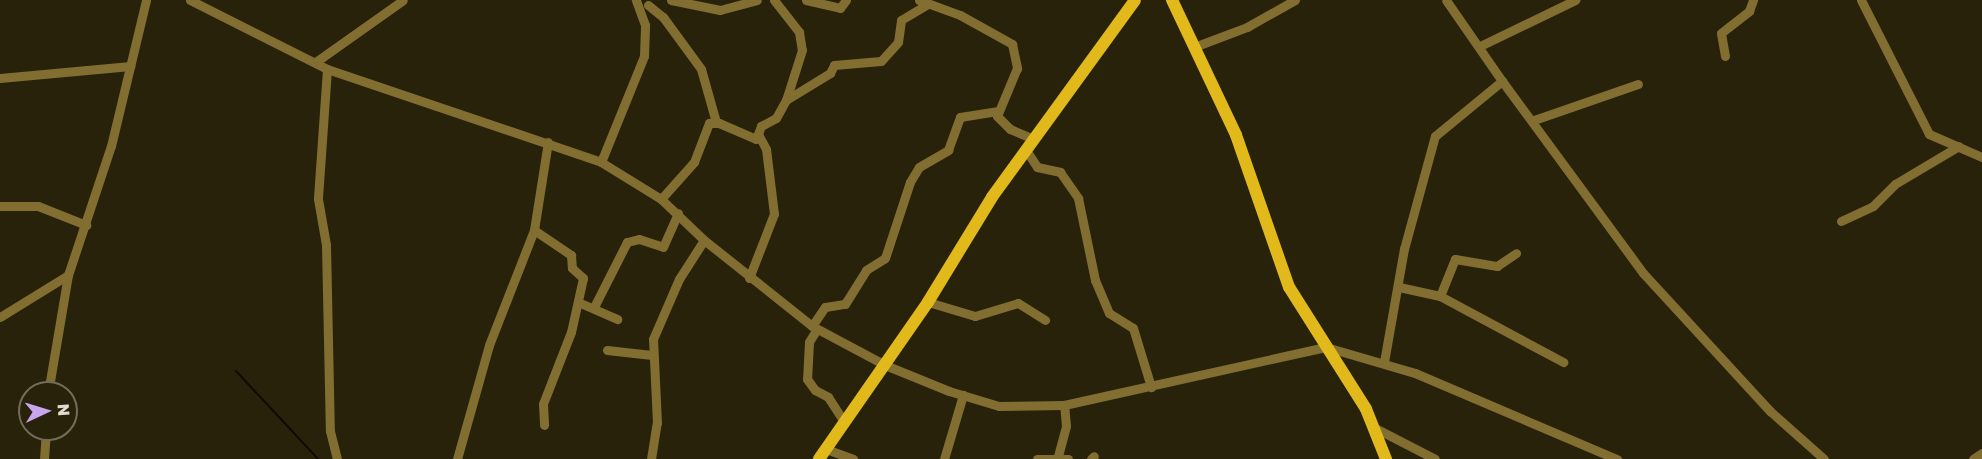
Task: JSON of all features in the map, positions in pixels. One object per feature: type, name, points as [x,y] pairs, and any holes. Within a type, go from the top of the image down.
[{"type":"main road","points":[[822,454],[928,302],[1026,150],[1135,0]]},
{"type":"main road","points":[[1172,0],[1236,135],[1289,286],[1377,429],[1386,459]]},
{"type":"street","points":[[50,381],[68,275],[86,225],[146,0]]},
{"type":"street","points":[[190,0],[317,61],[327,69],[548,142],[601,162],[661,199],[749,278],[814,328],[885,365],[963,395],[999,406],[1064,405],[1326,347],[1384,362],[1617,459]]},
{"type":"street","points":[[317,61],[403,0]]},
{"type":"street","points":[[636,0],[663,17],[700,69],[716,122]]},
{"type":"street","points":[[671,0],[720,10],[757,0]]},
{"type":"street","points":[[749,278],[774,214],[766,149],[759,136],[762,126],[776,118],[786,100],[802,50],[799,32],[774,0]]},
{"type":"street","points":[[806,0],[840,8],[846,0]]},
{"type":"street","points":[[1194,47],[1247,27],[1295,0]]},
{"type":"street","points":[[1446,0],[1480,46],[1502,81],[1534,120],[1643,273],[1770,411],[1824,459]]},
{"type":"street","points":[[1480,46],[1575,0]]},
{"type":"street","points":[[1725,56],[1721,33],[1749,11],[1753,0]]},
{"type":"street","points":[[1861,0],[1929,134],[1982,157]]},
{"type":"street","points":[[786,100],[830,73],[834,65],[881,61],[898,42],[901,20],[923,3],[939,5],[1012,44],[1017,68],[998,117],[1010,129],[1034,139]]},
{"type":"street","points":[[601,162],[644,56],[647,5]]},
{"type":"street","points":[[0,78],[130,66]]},
{"type":"street","points":[[327,69],[318,199],[326,245],[330,431],[337,459]]},
{"type":"street","points":[[1384,362],[1404,249],[1435,136],[1502,81]]},
{"type":"street","points":[[1534,120],[1638,84]]},
{"type":"street","points":[[844,422],[828,397],[815,390],[807,379],[809,342],[814,328],[825,307],[845,304],[866,270],[885,258],[910,182],[919,167],[948,150],[960,117],[999,111]]},
{"type":"street","points":[[661,199],[694,162],[709,123],[716,122],[752,139],[759,136]]},
{"type":"street","points":[[457,459],[489,345],[534,230],[548,142]]},
{"type":"street","points":[[1841,221],[1873,206],[1895,184],[1959,146]]},
{"type":"street","points":[[1026,150],[1037,167],[1060,172],[1078,198],[1095,280],[1109,313],[1133,328],[1151,387]]},
{"type":"street","points":[[0,206],[38,206],[86,225]]},
{"type":"street","points":[[594,307],[627,242],[639,239],[663,246],[678,213]]},
{"type":"street","points":[[534,230],[571,256],[572,268],[583,278],[578,302],[543,404],[544,425]]},
{"type":"street","points":[[651,459],[657,414],[652,355],[660,317],[704,240]]},
{"type":"street","points":[[1440,296],[1455,259],[1497,266],[1516,253]]},
{"type":"street","points":[[0,317],[68,275]]},
{"type":"street","points":[[1399,287],[1440,296],[1563,362]]},
{"type":"street","points":[[578,302],[594,307],[617,319]]},
{"type":"street","points":[[928,302],[975,315],[1018,303],[1045,320]]},
{"type":"street","points":[[607,350],[652,355]]},
{"type":"street","points":[[944,459],[963,395]]},
{"type":"street","points":[[1037,459],[1063,457],[1066,426],[1064,405]]},
{"type":"street","points":[[1377,429],[1435,459]]},
{"type":"street","points":[[44,459],[45,441]]},
{"type":"street","points":[[1973,459],[1982,453]]},
{"type":"street","points":[[822,454],[853,459]]},
{"type":"waterway","points":[[236,371],[318,459]]}]
